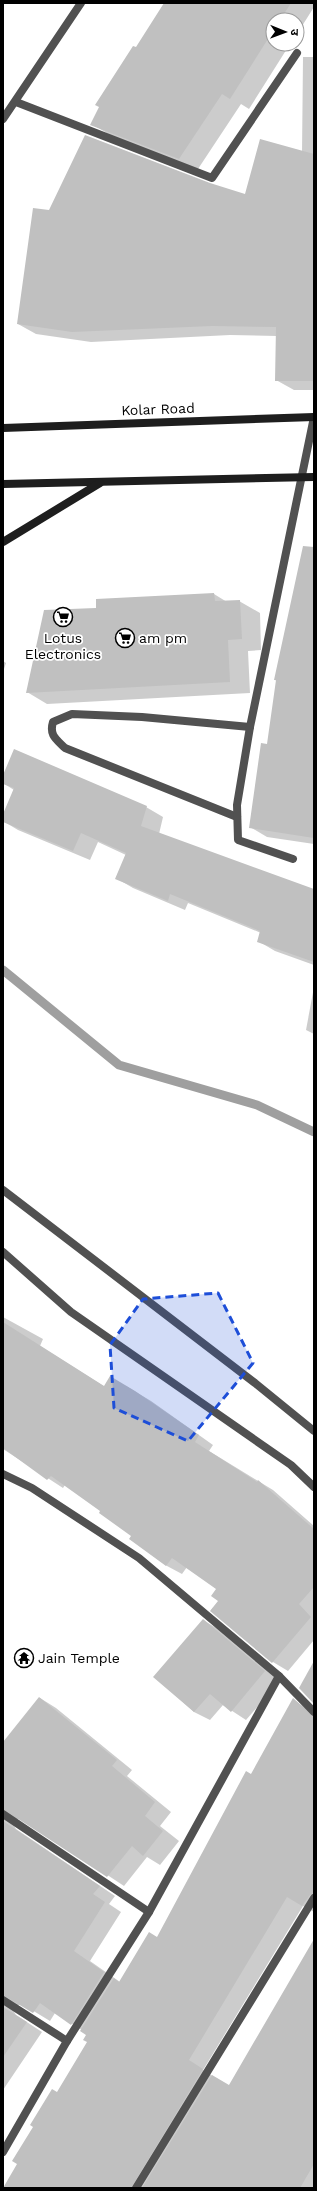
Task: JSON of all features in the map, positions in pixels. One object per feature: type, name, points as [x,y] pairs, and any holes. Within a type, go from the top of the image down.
[{"type":"main road","name":"Kolar Road","points":[[3,428],[314,417]]},
{"type":"main road","points":[[3,484],[314,477]]},
{"type":"main road","points":[[3,542],[100,483]]},
{"type":"street","points":[[3,119],[82,3]]},
{"type":"street","points":[[16,102],[212,178],[297,53]]},
{"type":"street","points":[[294,859],[238,840],[237,805],[250,727],[314,417]]},
{"type":"street","points":[[237,817],[65,748],[53,736],[51,728],[53,722],[72,714],[142,717],[250,727]]},
{"type":"street","points":[[3,1190],[255,1383],[314,1431]]},
{"type":"street","points":[[3,1252],[71,1312],[291,1465],[314,1487]]},
{"type":"street","points":[[3,1474],[32,1488],[139,1558],[279,1676],[314,1712]]},
{"type":"street","points":[[3,2152],[67,2041],[149,1912],[279,1676]]},
{"type":"street","points":[[3,1814],[149,1912]]},
{"type":"street","points":[[136,2188],[314,1898]]},
{"type":"street","points":[[3,2000],[67,2041]]},
{"type":"highlighted area","points":[[218,1293],[253,1363],[188,1441],[114,1408],[110,1345],[143,1299]]},
{"type":"building","points":[[164,3],[291,3],[285,12],[265,12],[265,44],[230,99],[222,94],[179,159],[90,125],[99,107],[95,105],[133,46],[136,47]]},
{"type":"building","points":[[85,135],[210,183],[245,194],[260,139],[314,154],[314,381],[275,381],[276,327],[212,326],[72,332],[17,324],[33,208],[49,210]]},
{"type":"building","points":[[303,546],[314,547],[314,838],[249,828],[261,743],[267,744],[276,680],[274,680]]},
{"type":"building","points":[[214,593],[215,601],[240,600],[242,639],[228,640],[230,682],[26,693],[44,610],[96,608],[96,599]]},
{"type":"building","points":[[14,749],[147,806],[141,826],[314,889],[314,962],[257,942],[260,931],[170,894],[168,901],[115,879],[126,853],[81,833],[73,851],[3,822],[3,814],[14,788],[3,784],[3,775]]},
{"type":"building","points":[[3,1322],[104,1386],[110,1376],[135,1391],[199,1435],[195,1442],[257,1482],[258,1480],[314,1529],[314,1587],[299,1604],[311,1617],[272,1663],[210,1611],[218,1601],[211,1596],[216,1589],[172,1558],[166,1566],[129,1539],[131,1536],[99,1513],[100,1511],[51,1476],[47,1480],[3,1448]]},
{"type":"building","points":[[203,1619],[265,1671],[231,1712],[210,1694],[194,1712],[153,1677]]},
{"type":"building","points":[[314,1661],[314,1704],[299,1688]]},
{"type":"building","points":[[39,1697],[117,1760],[112,1766],[155,1802],[145,1816],[163,1831],[143,1856],[132,1846],[107,1877],[3,1809],[3,1742]]},
{"type":"building","points":[[293,1698],[314,1717],[314,1893],[310,1895],[302,1906],[287,1897],[189,2060],[203,2069],[131,2188],[3,2188],[17,2164],[12,2161],[33,2127],[30,2125],[52,2089],[57,2092],[87,2042],[83,2040],[86,2035],[80,2031],[114,1978],[119,1982],[149,1932],[157,1937],[246,1771],[251,1774]]},
{"type":"building","points":[[3,1821],[100,1886],[93,1894],[105,1902],[74,1951],[104,1972],[71,2025],[40,2003],[33,2013],[3,1995]]},
{"type":"building","points":[[314,1939],[314,2164],[300,2188],[142,2188],[212,2075],[229,2085]]},
{"type":"building","points":[[3,2007],[27,2022],[3,2057]]},
{"type":"waterway","points":[[3,970],[119,1065],[257,1105],[314,1132]]},
{"type":"place","name":"Lotus Electronics","points":[[63,617]]},
{"type":"place","name":"am pm","points":[[125,638]]},
{"type":"place","name":"Jain Temple","points":[[24,1658]]}]
